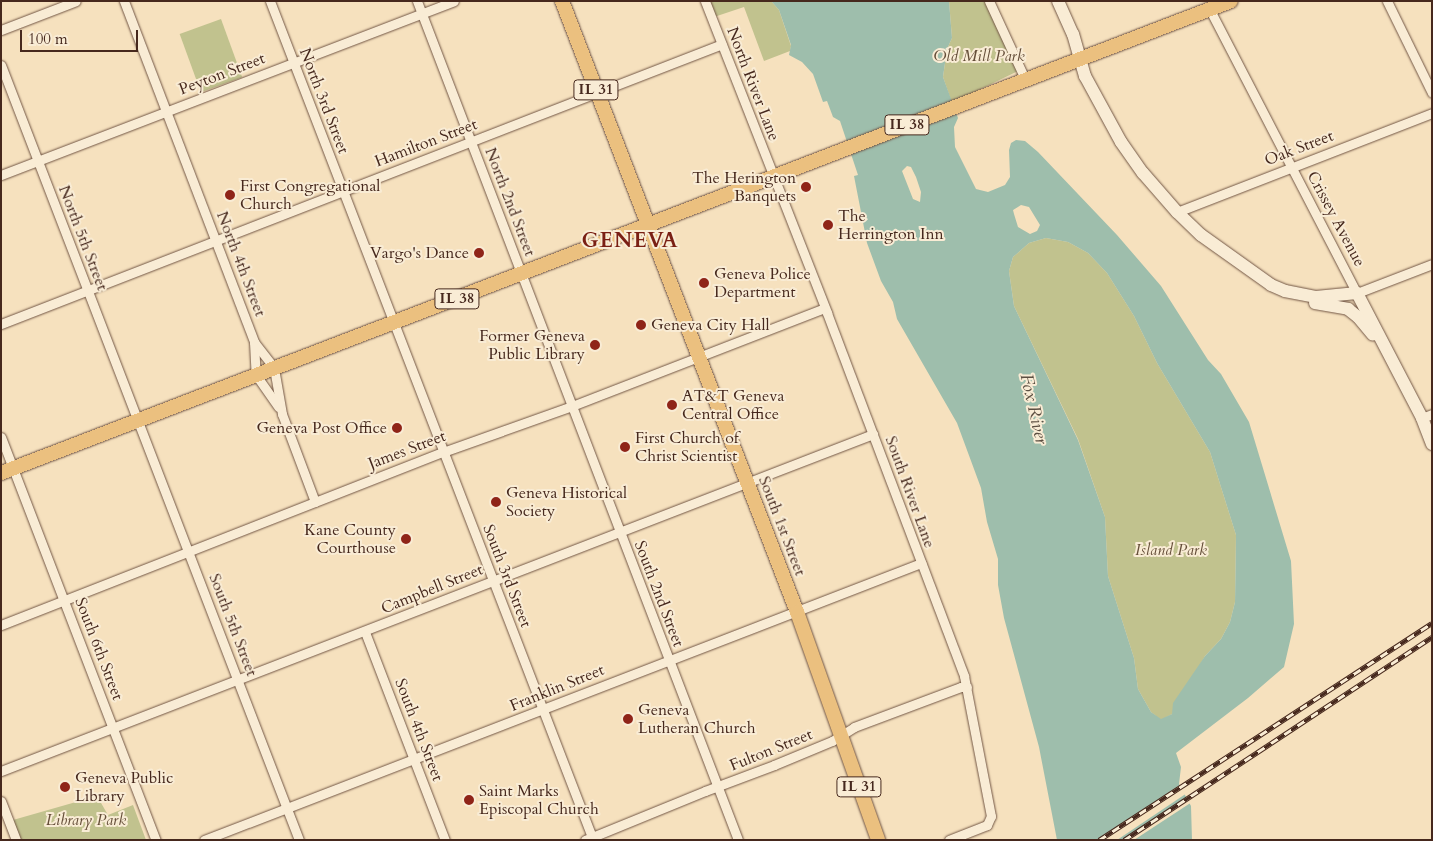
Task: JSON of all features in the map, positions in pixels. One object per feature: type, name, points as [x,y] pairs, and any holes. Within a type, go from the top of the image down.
[{"type":"main road","name":"IL 31","points":[[562,1],[648,226]]},
{"type":"main road","points":[[1058,1],[1081,58],[1085,76],[1121,142],[1143,173],[1177,212],[1221,251],[1272,285],[1307,302],[1338,306],[1358,317],[1398,372]]},
{"type":"main road","name":"IL 38","points":[[7,471],[648,226],[1008,85],[1232,1]]},
{"type":"main road","name":"South 1st Street","points":[[648,226],[797,612],[878,840]]},
{"type":"main road","points":[[1285,291],[1316,297],[1357,293]]},
{"type":"main road","name":"Crissey Avenue","points":[[1357,293],[1398,372],[1427,416],[1432,444]]},
{"type":"street","points":[[1,30],[76,1]]},
{"type":"street","name":"North 4th Street","points":[[124,1],[254,342],[274,368]]},
{"type":"street","name":"North 3rd Street","points":[[270,1],[392,324]]},
{"type":"street","name":"North 2nd Street","points":[[417,1],[521,274]]},
{"type":"street","name":"Peyton Street","points":[[1,176],[454,1]]},
{"type":"street","name":"North River Lane","points":[[705,1],[774,177]]},
{"type":"street","points":[[989,1],[1025,79]]},
{"type":"street","points":[[1387,1],[1432,93]]},
{"type":"street","name":"Crissey Avenue","points":[[1210,10],[1290,168],[1357,293]]},
{"type":"street","name":"Hamilton Street","points":[[1,324],[722,44]]},
{"type":"street","name":"North 5th Street","points":[[1,65],[137,422]]},
{"type":"street","name":"Oak Street","points":[[1177,212],[1432,113]]},
{"type":"street","name":"South River Lane","points":[[774,177],[873,434],[967,687],[991,816],[987,825],[949,840]]},
{"type":"street","points":[[1357,293],[1432,264]]},
{"type":"street","name":"South 2nd Street","points":[[521,274],[738,840]]},
{"type":"street","name":"James Street","points":[[1,625],[443,452],[572,406],[825,308]]},
{"type":"street","name":"South 3rd Street","points":[[392,324],[542,708],[590,839]]},
{"type":"street","name":"North 4th Street","points":[[254,342],[256,375]]},
{"type":"street","points":[[274,368],[282,414],[316,502]]},
{"type":"street","points":[[256,375],[282,414]]},
{"type":"street","name":"South 5th Street","points":[[137,422],[189,552],[299,840]]},
{"type":"street","name":"Campbell Street","points":[[1,771],[366,632],[492,581],[873,434]]},
{"type":"street","name":"South 6th Street","points":[[1,437],[7,471],[64,601],[156,840]]},
{"type":"street","name":"Franklin Street","points":[[204,840],[921,563]]},
{"type":"street","name":"South 4th Street","points":[[366,632],[445,840]]},
{"type":"street","name":"Fulton Street","points":[[590,839],[832,741],[863,724],[961,687],[967,687]]},
{"type":"street","points":[[1,801],[16,840]]},
{"type":"green space","points":[[705,1],[771,1],[779,10],[791,46],[790,51],[764,61],[744,7],[711,18]]},
{"type":"green space","name":"Old Mill Park","points":[[949,1],[986,1],[1018,71],[952,103],[943,77],[947,49],[952,38]]},
{"type":"green space","points":[[221,19],[242,77],[201,92],[180,34]]},
{"type":"green space","name":"Island Park","points":[[1046,238],[1068,242],[1088,253],[1107,273],[1134,316],[1157,363],[1210,452],[1236,535],[1235,602],[1230,622],[1221,639],[1205,656],[1172,714],[1161,720],[1151,712],[1138,689],[1134,658],[1108,576],[1105,517],[1078,439],[1014,306],[1009,271],[1013,257],[1029,243]]},
{"type":"green space","name":"Library Park","points":[[97,796],[108,815],[133,805],[146,840],[21,840],[13,820]]},
{"type":"water","name":"Fox River","points":[[771,1],[949,1],[952,38],[947,49],[943,77],[958,118],[954,127],[955,147],[976,189],[988,192],[1005,185],[1010,177],[1009,150],[1011,143],[1016,140],[1025,141],[1038,152],[1117,235],[1161,286],[1208,360],[1221,374],[1249,422],[1291,561],[1294,624],[1284,667],[1248,698],[1176,753],[1181,767],[1179,784],[1191,806],[1192,840],[1057,840],[1039,747],[1004,618],[998,585],[998,559],[987,522],[981,488],[957,423],[897,319],[893,302],[881,281],[867,243],[854,176],[858,175],[840,121],[833,117],[827,101],[823,102],[813,74],[802,62],[789,55],[791,45],[779,10]],"holes":[[[907,166],[911,167],[916,177],[921,192],[920,202],[913,199],[902,171]],[[1021,205],[1029,207],[1040,225],[1037,231],[1030,234],[1018,227],[1013,210]],[[1046,238],[1068,242],[1088,253],[1107,273],[1134,316],[1157,363],[1210,452],[1236,535],[1235,602],[1230,622],[1221,639],[1205,656],[1173,703],[1172,714],[1161,719],[1151,712],[1138,689],[1134,658],[1108,576],[1105,517],[1078,440],[1014,306],[1009,271],[1013,257],[1029,243]]]},
{"type":"pier","points":[[1182,784],[1187,793],[1117,840],[1097,840]]},
{"type":"pier","points":[[1189,797],[1192,802],[1134,840],[1123,840]]},
{"type":"railway","points":[[1099,840],[1432,623]]},
{"type":"railway","points":[[1124,840],[1432,637]]},
{"type":"place","name":"The Herington Banquets","points":[[806,187]]},
{"type":"place","name":"First Congregational Church","points":[[230,195]]},
{"type":"place","name":"The Herrington Inn","points":[[828,225]]},
{"type":"place","name":"Vargo's Dance","points":[[479,253]]},
{"type":"place","name":"Geneva Police Department","points":[[704,283]]},
{"type":"place","name":"Geneva City Hall","points":[[641,325]]},
{"type":"place","name":"Former Geneva Public Library","points":[[595,345]]},
{"type":"place","name":"AT&T Geneva Central Office","points":[[672,405]]},
{"type":"place","name":"Geneva Post Office","points":[[397,428]]},
{"type":"place","name":"First Church of Christ Scientist","points":[[625,447]]},
{"type":"place","name":"Geneva Historical Society","points":[[496,502]]},
{"type":"place","name":"Kane County Courthouse","points":[[406,539]]},
{"type":"place","name":"Geneva Lutheran Church","points":[[628,719]]},
{"type":"place","name":"Geneva Public Library","points":[[65,787]]},
{"type":"place","name":"Saint Marks Episcopal Church","points":[[469,800]]},
{"type":"district","name":"GENEVA","points":[[630,241]]}]
